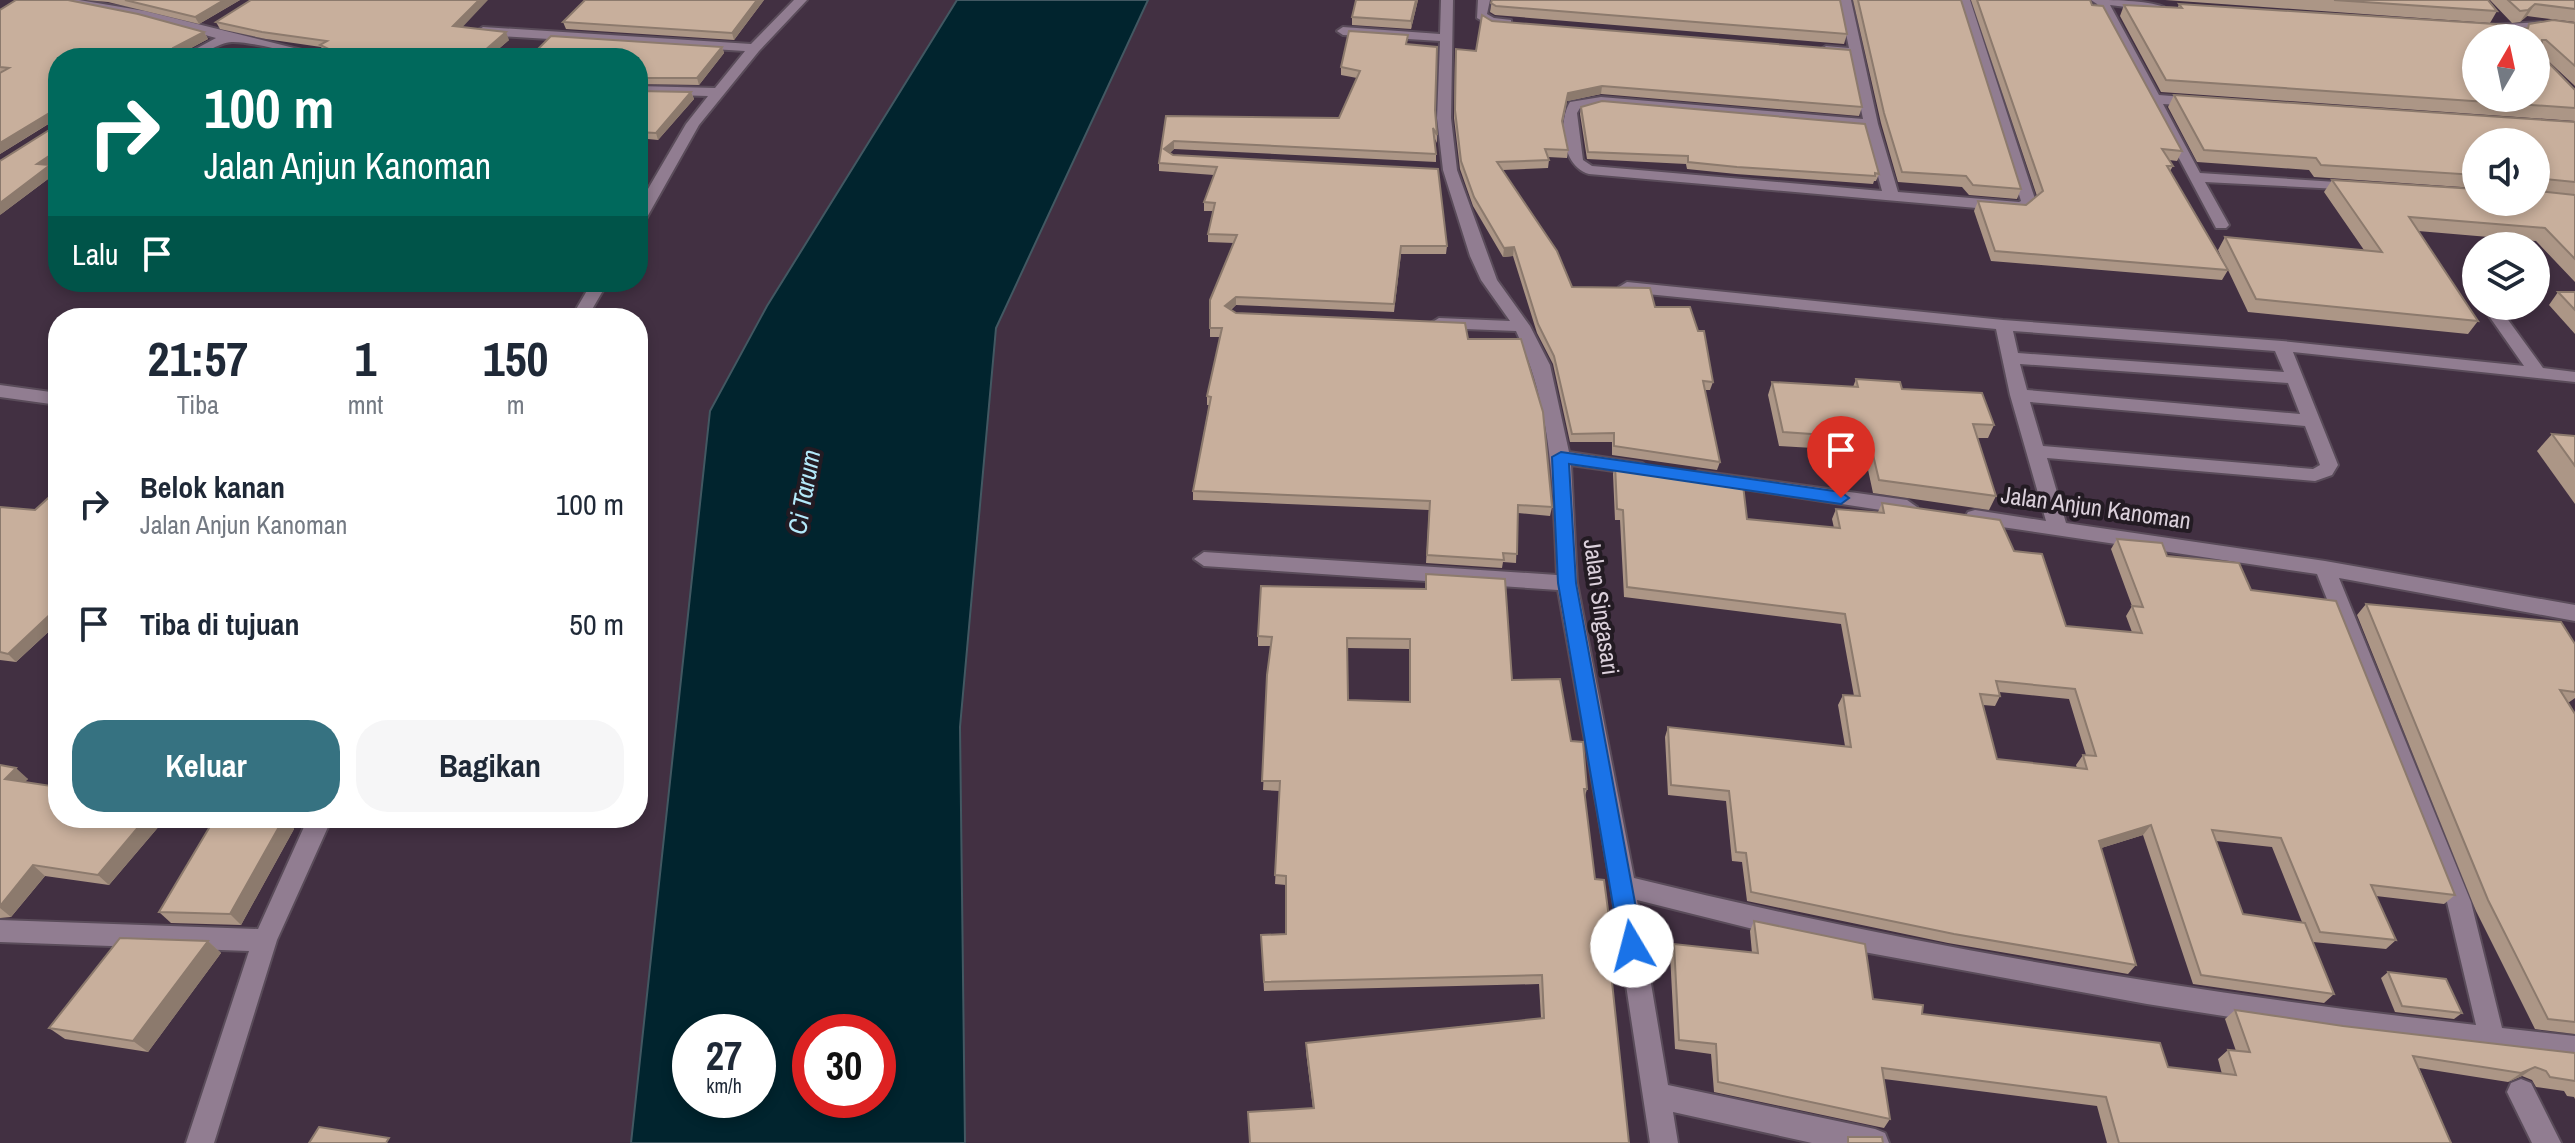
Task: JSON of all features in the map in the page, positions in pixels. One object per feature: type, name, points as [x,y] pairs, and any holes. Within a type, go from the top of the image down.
[{"type":"street","points":[[58,0],[145,15],[200,31],[280,48]]},
{"type":"street","points":[[648,202],[693,124],[717,92],[801,0]]},
{"type":"street","name":"Jalan Singasari","points":[[1447,0],[1443,170],[1489,280],[1522,326],[1541,365],[1561,457],[1567,583],[1623,886],[1664,1143]]},
{"type":"street","points":[[1484,0],[1481,15],[1484,19],[1523,24]]},
{"type":"street","points":[[1845,0],[1871,124],[1892,198]]},
{"type":"street","points":[[1871,124],[1601,101],[1575,105],[1570,113],[1576,160],[1589,170],[2016,208],[2029,204],[1964,0]]},
{"type":"street","points":[[2100,0],[2176,9]]},
{"type":"street","points":[[2100,0],[2221,225]]},
{"type":"street","points":[[2497,18],[2503,24]]},
{"type":"street","points":[[2485,24],[2480,22],[2497,18],[2530,24]]},
{"type":"street","points":[[200,31],[214,23]]},
{"type":"street","points":[[2550,27],[2557,27]]},
{"type":"street","points":[[483,31],[754,48]]},
{"type":"street","points":[[1343,31],[1445,38]]},
{"type":"street","points":[[206,48],[229,37]]},
{"type":"street","points":[[1810,48],[1858,52]]},
{"type":"street","points":[[648,90],[717,92]]},
{"type":"street","points":[[2154,99],[2217,103]]},
{"type":"street","points":[[2197,177],[2368,188]]},
{"type":"street","points":[[1627,287],[2003,325],[2282,346],[2575,377]]},
{"type":"street","points":[[2500,320],[2538,373]]},
{"type":"street","points":[[1427,322],[1522,326]]},
{"type":"street","points":[[2003,325],[2019,395],[2058,529]]},
{"type":"street","points":[[2035,451],[2315,475],[2325,471],[2329,465],[2282,346]]},
{"type":"street","points":[[2013,358],[2295,378]]},
{"type":"street","points":[[0,391],[48,398]]},
{"type":"street","points":[[2019,395],[2313,421]]},
{"type":"street","name":"Jalan Anjun Kanoman","points":[[1561,457],[2325,568],[2575,613]]},
{"type":"street","points":[[1204,559],[1567,583]]},
{"type":"street","points":[[2325,568],[2459,902],[2492,1039]]},
{"type":"street","points":[[2551,609],[2567,636]]},
{"type":"street","points":[[200,1143],[265,940],[315,828]]},
{"type":"street","points":[[1623,886],[1793,928],[2008,968],[2332,1021],[2575,1049]]},
{"type":"street","points":[[0,931],[265,940]]},
{"type":"street","points":[[2521,1092],[2547,1143]]},
{"type":"street","points":[[1654,1095],[1875,1143]]},
{"type":"water","name":"Ci Tarum","points":[[957,0],[1148,0],[996,328],[960,727],[965,1143],[631,1143],[710,411],[767,306]]},
{"type":"building","points":[[16,0],[68,0],[138,14],[204,32],[173,48],[48,48],[48,114],[0,143],[0,73],[9,68],[0,67],[0,10]]},
{"type":"building","points":[[125,0],[224,0],[195,17]]},
{"type":"building","points":[[251,0],[479,0],[453,26],[506,32],[488,48],[326,48],[320,45],[327,41],[216,22]]},
{"type":"building","points":[[585,0],[757,0],[732,33],[563,22]]},
{"type":"building","points":[[1356,0],[1416,0],[1411,21],[1352,17]]},
{"type":"building","points":[[1492,0],[1840,0],[1847,34],[1496,6],[1491,3]]},
{"type":"building","points":[[1858,0],[1961,0],[2021,189],[1973,185],[1966,176],[1902,172],[1884,113]]},
{"type":"building","points":[[1977,0],[2090,0],[2092,5],[2103,6],[2182,151],[2162,149],[2173,166],[2167,166],[2228,270],[1995,251],[1978,201],[2026,205],[2043,191]]},
{"type":"building","points":[[2334,0],[2488,0],[2497,11]]},
{"type":"building","points":[[2508,0],[2575,0],[2575,9],[2535,4],[2528,10],[2520,11]]},
{"type":"building","points":[[2179,4],[2495,24],[2462,24],[2462,100],[2166,80],[2124,5],[2182,8]]},
{"type":"building","points":[[1482,15],[1492,21],[1850,50],[1862,107],[1602,86],[1568,93],[1562,121],[1568,150],[1545,149],[1549,160],[1497,162],[1557,251],[1572,287],[1650,288],[1655,307],[1690,307],[1698,331],[1704,331],[1713,382],[1703,381],[1720,462],[1614,446],[1614,433],[1572,434],[1554,356],[1538,324],[1514,247],[1504,248],[1474,197],[1461,161],[1455,110],[1456,49],[1476,51]]},
{"type":"building","points":[[2553,20],[2575,23],[2575,66],[2550,44],[2550,24],[2529,24]]},
{"type":"building","points":[[1349,31],[1408,35],[1406,44],[1437,47],[1437,135],[1433,128],[1436,154],[1174,141],[1164,149],[1173,155],[1438,169],[1447,246],[1401,246],[1394,304],[1236,297],[1225,306],[1236,313],[1465,323],[1468,339],[1521,339],[1543,412],[1552,507],[1518,505],[1517,554],[1503,553],[1504,560],[1427,555],[1430,501],[1193,491],[1211,397],[1207,396],[1222,328],[1210,328],[1210,300],[1237,235],[1208,234],[1215,203],[1204,202],[1217,167],[1159,163],[1166,116],[1339,118],[1360,71],[1341,67]]},
{"type":"building","points":[[551,36],[722,47],[697,78],[648,78],[648,48],[539,48]]},
{"type":"building","points":[[2550,64],[2575,90],[2575,108],[2550,106]]},
{"type":"building","points":[[648,91],[691,92],[656,133],[648,133]]},
{"type":"building","points":[[2174,95],[2575,122],[2575,182],[2550,180],[2550,128],[2462,128],[2462,174],[2321,165],[2316,158],[2204,150]]},
{"type":"building","points":[[1602,101],[1865,124],[1879,174],[1737,167],[1688,162],[1688,156],[1588,152],[1581,107]]},
{"type":"building","points":[[48,131],[48,157],[37,164],[48,167],[0,203],[0,161]]},
{"type":"building","points":[[2332,180],[2462,188],[2462,216],[2550,216],[2550,192],[2575,195],[2575,259],[2545,228],[2409,217],[2462,297],[2462,319],[2256,299],[2225,237],[2382,252]]},
{"type":"building","points":[[2558,292],[2575,292],[2575,310]]},
{"type":"building","points":[[1856,379],[1900,382],[1902,389],[1982,393],[1994,425],[1973,424],[1996,496],[1879,480],[1869,438],[1783,432],[1772,382],[1858,387]]},
{"type":"building","points":[[2552,434],[2575,436],[2575,466]]},
{"type":"building","points":[[1615,464],[1743,485],[1747,519],[1840,528],[1836,509],[1884,513],[1882,503],[2000,520],[2014,551],[2042,554],[2066,626],[2142,633],[2132,606],[2143,607],[2117,539],[2162,543],[2167,556],[2239,563],[2251,590],[2336,601],[2455,895],[2371,885],[2396,940],[2320,932],[2281,838],[2212,830],[2243,914],[2305,923],[2334,994],[2201,975],[2151,825],[2099,841],[2136,965],[1954,934],[1751,892],[1746,853],[1736,852],[1729,791],[1671,785],[1668,727],[1851,747],[1843,695],[1860,696],[1845,614],[1627,587],[1623,510],[1617,509]],"holes":[[[1996,681],[2075,689],[2096,756],[2083,755],[2087,769],[1997,759],[1980,694],[2000,696]]]},
{"type":"building","points":[[48,498],[48,616],[8,654],[0,652],[0,507],[35,510]]},
{"type":"building","points":[[1426,574],[1505,579],[1512,680],[1560,679],[1571,741],[1583,742],[1587,789],[1584,789],[1595,879],[1604,880],[1629,1143],[1250,1143],[1248,1112],[1314,1108],[1306,1043],[1544,1018],[1542,975],[1264,982],[1261,935],[1286,934],[1286,876],[1275,875],[1280,781],[1262,781],[1272,637],[1258,636],[1261,586],[1426,589]],"holes":[[[1347,638],[1410,639],[1410,702],[1348,700]]]},
{"type":"building","points":[[2366,604],[2561,622],[2575,644],[2575,692],[2560,690],[2575,714],[2575,1022],[2548,1019],[2488,900]]},
{"type":"building","points":[[0,765],[16,768],[5,779],[48,785],[48,828],[138,828],[98,875],[33,865],[0,906]]},
{"type":"building","points":[[209,828],[278,828],[230,914],[159,912]]},
{"type":"building","points":[[1754,921],[1865,944],[1873,999],[1923,1005],[1922,1014],[2160,1043],[2168,1067],[2236,1075],[2228,1050],[2250,1052],[2235,1010],[2575,1053],[2575,1081],[2550,1077],[2546,1071],[2535,1067],[2521,1073],[2413,1056],[2451,1143],[2119,1143],[2106,1097],[1882,1068],[1890,1119],[1718,1082],[1716,1044],[1679,1040],[1674,944],[1758,953]]},
{"type":"building","points":[[120,938],[208,941],[133,1041],[49,1028]]},
{"type":"building","points":[[2388,972],[2446,979],[2462,1013],[2402,1006]]},
{"type":"building","points":[[319,1127],[389,1138],[386,1143],[309,1143]]},
{"type":"building","points":[[1848,1137],[1882,1137],[1883,1143],[1848,1143]]},
{"type":"route","points":[[1632,946],[1567,583],[1561,457],[1841,498]]}]
